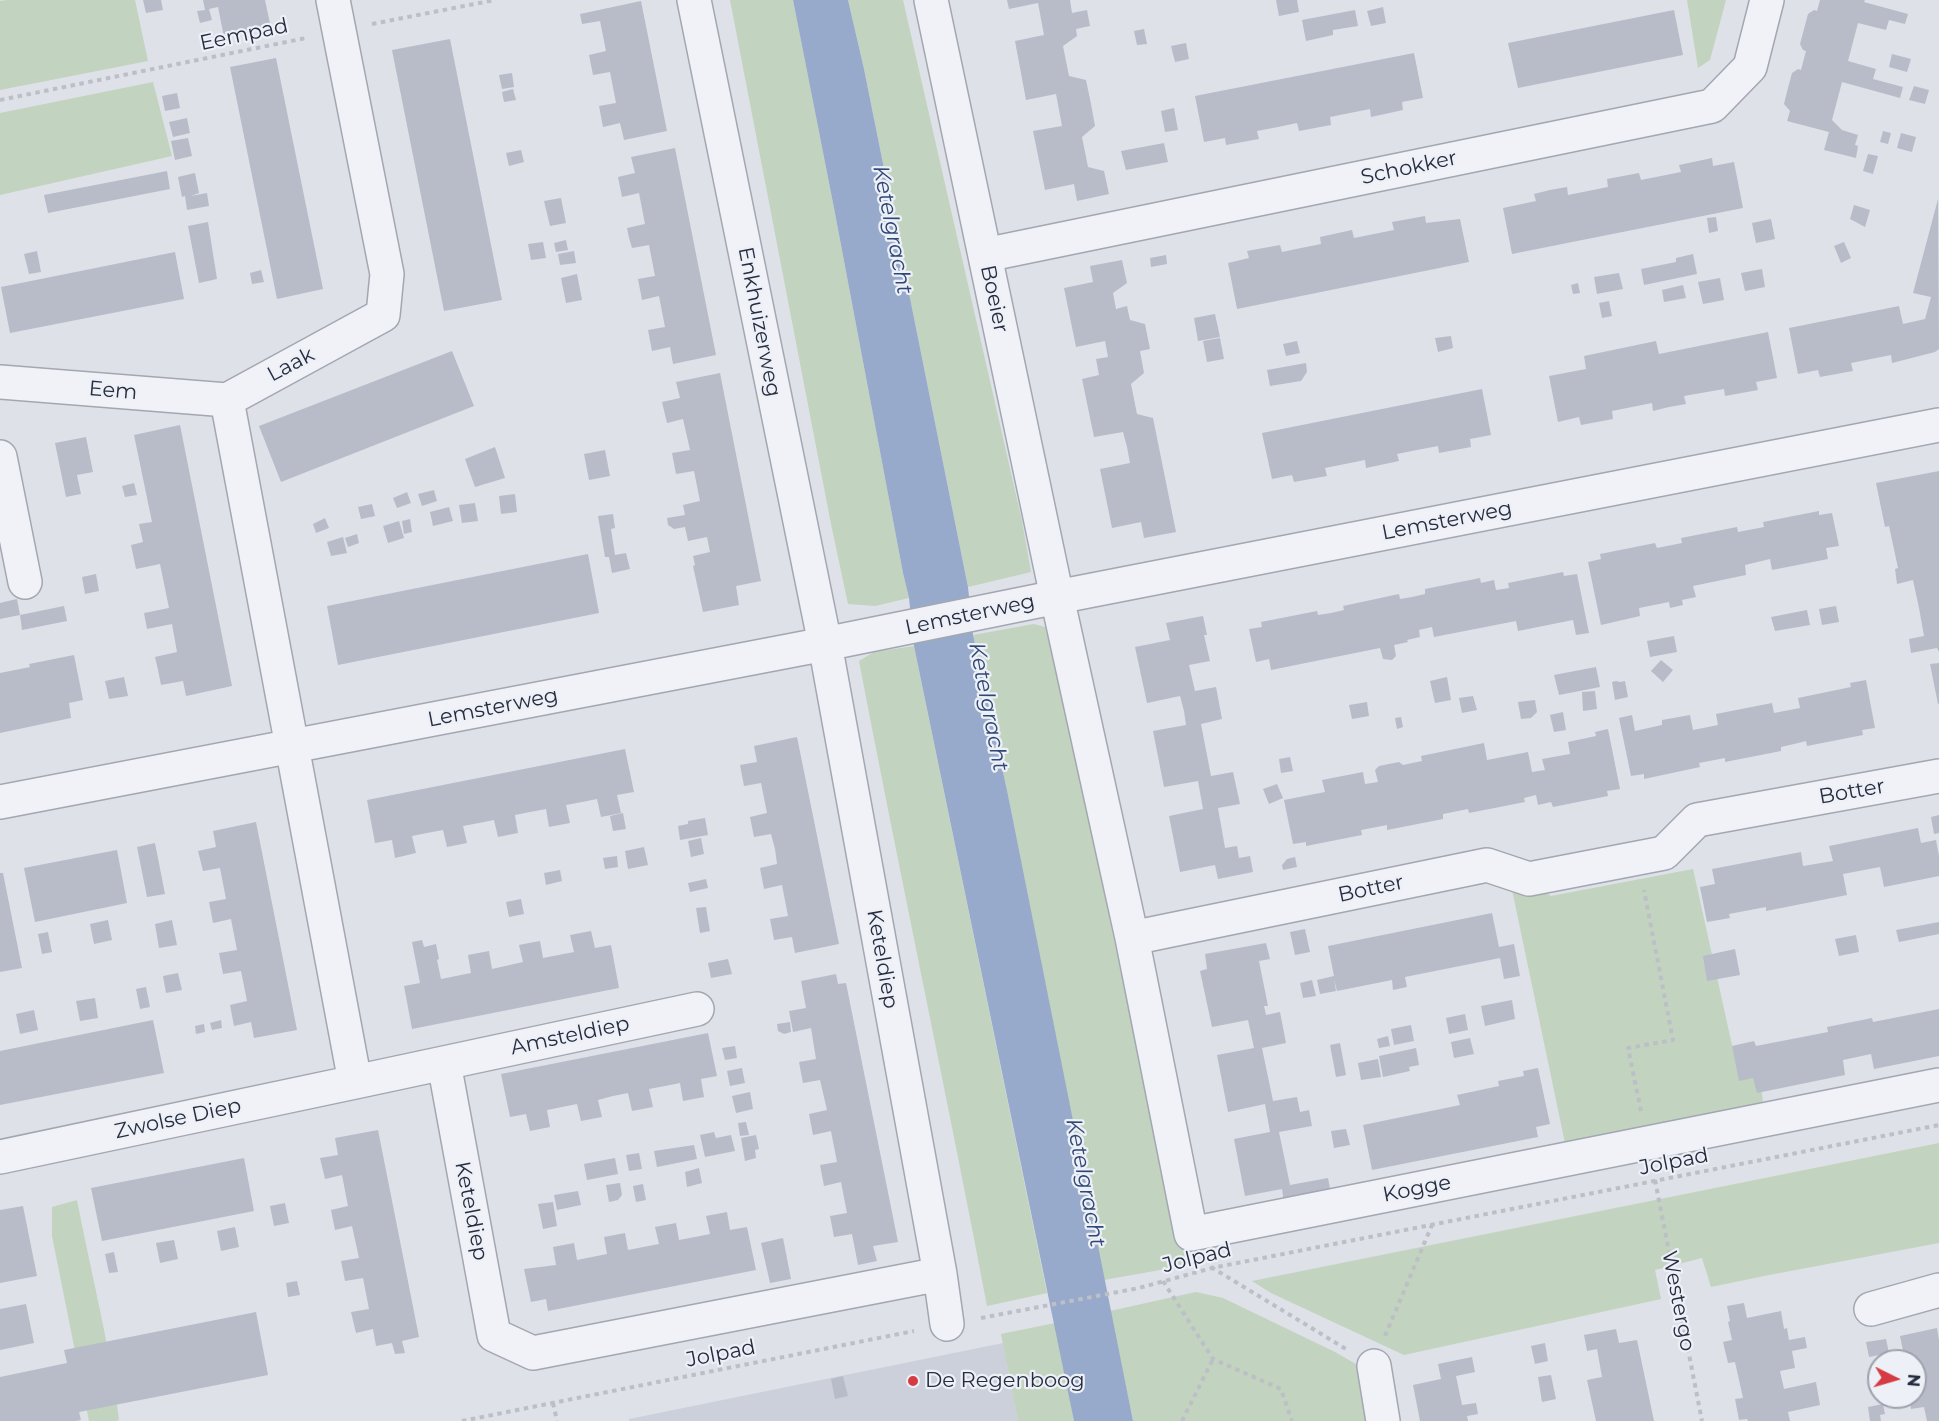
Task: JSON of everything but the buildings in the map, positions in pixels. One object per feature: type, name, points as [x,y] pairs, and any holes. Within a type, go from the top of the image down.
[{"type":"street","name":"Enkhuizerweg","points":[[694,0],[825,644]]},
{"type":"street","name":"Boeier","points":[[931,0],[1057,597]]},
{"type":"street","name":"Schokker","points":[[985,255],[1712,106],[1750,67],[1767,0]]},
{"type":"street","name":"Laak","points":[[227,400],[383,315],[387,273],[336,15]]},
{"type":"street","name":"Eem","points":[[0,382],[227,400]]},
{"type":"street","points":[[227,400],[355,1082],[444,1063]]},
{"type":"street","name":"Lemsterweg","points":[[0,802],[873,635],[1021,604],[1939,426]]},
{"type":"street","points":[[0,457],[25,582]]},
{"type":"street","points":[[1057,597],[1132,938]]},
{"type":"street","name":"Keteldiep","points":[[825,644],[940,1274],[947,1324]]},
{"type":"street","name":"Botter","points":[[1132,938],[1487,865],[1529,879],[1664,853],[1697,820],[1939,776]]},
{"type":"street","name":"Kogge","points":[[1132,938],[1191,1233],[1939,1085]]},
{"type":"street","name":"Amsteldiep","points":[[444,1063],[697,1009]]},
{"type":"street","name":"Keteldiep","points":[[444,1063],[494,1335],[533,1353],[940,1274]]},
{"type":"street","name":"Zwolse Diep","points":[[0,1157],[355,1082]]},
{"type":"street","points":[[1871,1308],[1939,1290]]},
{"type":"street","points":[[1374,1366],[1383,1421]]},
{"type":"path","name":"Eempad","points":[[0,100],[336,15],[495,0]]},
{"type":"path","name":"Westergo","points":[[1638,857],[1673,1040],[1628,1048],[1702,1421]]},
{"type":"path","name":"Jolpad","points":[[462,1421],[1139,1288],[1212,1268],[1939,1125]]},
{"type":"path","points":[[1212,1268],[1374,1366],[1398,1302],[1432,1225]]},
{"type":"path","points":[[1163,1281],[1213,1359],[1281,1389],[1292,1421]]},
{"type":"path","points":[[1182,1421],[1213,1359]]},
{"type":"path","points":[[553,1403],[557,1421]]},
{"type":"shaded area","name":"De Regenboog","points":[[1003,1343],[1018,1421],[629,1421],[629,1419]]},
{"type":"green space","points":[[135,0],[148,61],[0,90],[0,1]]},
{"type":"green space","points":[[730,0],[793,0],[909,598],[875,606],[848,604]]},
{"type":"green space","points":[[848,0],[903,0],[1022,521],[1031,572],[968,587],[864,69]]},
{"type":"green space","points":[[1687,0],[1726,0],[1710,60],[1698,68]]},
{"type":"green space","points":[[153,82],[172,156],[0,195],[0,113]]},
{"type":"green space","points":[[1034,624],[1045,627],[1058,671],[1171,1213],[1179,1242],[1187,1255],[1199,1263],[1104,1280],[1008,795],[973,635]]},
{"type":"green space","points":[[914,646],[1047,1293],[987,1306],[859,661],[874,652]]},
{"type":"green space","points":[[1693,869],[1734,1054],[1757,1055],[1764,1110],[1566,1148],[1510,880],[1536,886],[1551,896]]},
{"type":"green space","points":[[1939,1143],[1939,1243],[1711,1287],[1702,1258],[1655,1270],[1661,1299],[1404,1355],[1271,1293],[1252,1281]]},
{"type":"green space","points":[[77,1200],[111,1365],[119,1420],[116,1421],[89,1421],[52,1236],[52,1207]]},
{"type":"green space","points":[[1196,1292],[1223,1298],[1335,1352],[1368,1371],[1371,1421],[1133,1421],[1110,1311]]},
{"type":"green space","points":[[1055,1323],[1074,1421],[1018,1421],[1001,1334]]},
{"type":"water","name":"Ketelgracht","points":[[793,0],[848,0],[864,69],[968,587],[973,635],[1008,795],[1133,1421],[1074,1421],[914,646],[909,598]]},
{"type":"place","name":"De Regenboog","points":[[913,1381]]}]
